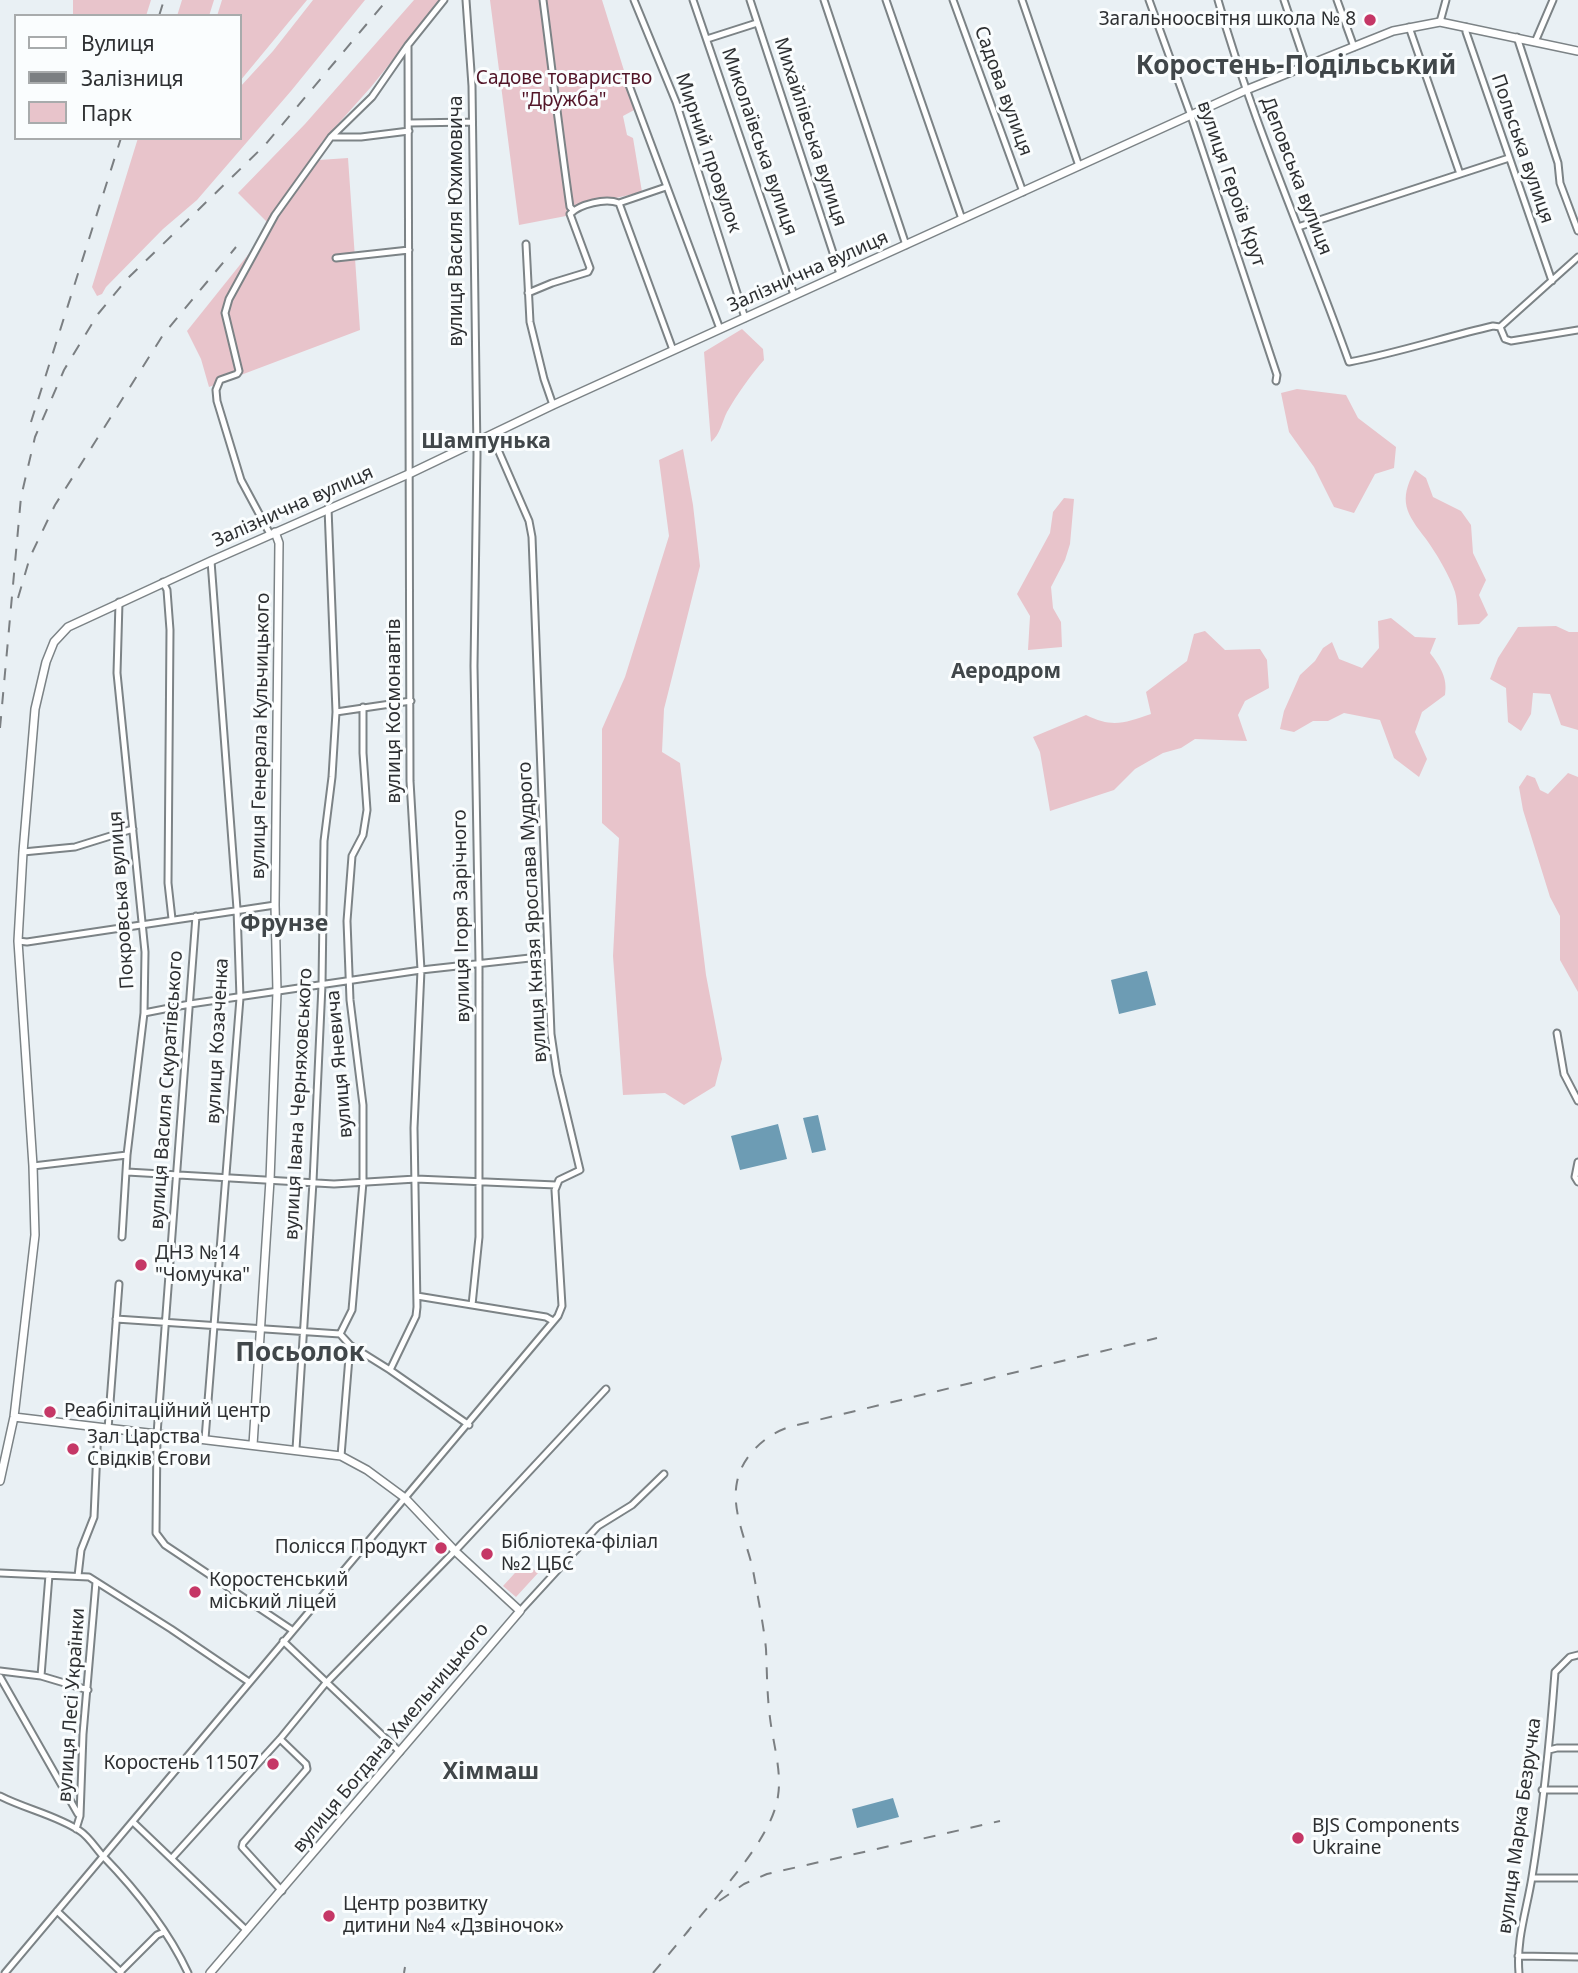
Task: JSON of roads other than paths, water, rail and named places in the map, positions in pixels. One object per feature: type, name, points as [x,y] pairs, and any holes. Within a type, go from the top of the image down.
[{"type":"street","points":[[273,533],[241,480],[217,401],[217,384],[239,371],[225,313],[229,299],[275,215],[331,137],[372,97],[444,0]]},
{"type":"street","name":"вулиця Василя Юхимовича","points":[[466,0],[472,86],[476,443]]},
{"type":"street","points":[[543,0],[570,207],[573,210]]},
{"type":"street","name":"Мирний провулок","points":[[634,0],[676,102],[745,318]]},
{"type":"street","name":"Миколаївська вулиця","points":[[693,0],[794,295]]},
{"type":"street","name":"Михайлівська вулиця","points":[[750,0],[840,274]]},
{"type":"street","points":[[824,0],[906,244]]},
{"type":"street","points":[[886,0],[962,219]]},
{"type":"street","name":"Садова вулиця","points":[[953,0],[1023,192]]},
{"type":"street","points":[[1022,0],[1079,166]]},
{"type":"street","name":"вулиця Героїв Крут","points":[[1149,0],[1251,290],[1277,375],[1276,381]]},
{"type":"street","name":"Деповська вулиця","points":[[1218,0],[1246,90],[1349,362],[1390,354],[1493,326],[1500,327]]},
{"type":"street","points":[[1283,0],[1306,65]]},
{"type":"street","points":[[1337,0],[1354,47]]},
{"type":"street","points":[[1440,22],[1446,0]]},
{"type":"street","points":[[1535,42],[1553,0]]},
{"type":"street","name":"Залізнична вулиця","points":[[23,852],[34,709],[54,642],[68,627],[163,582],[411,473],[553,405],[1246,90],[1393,31],[1440,22],[1578,51]]},
{"type":"street","points":[[707,39],[757,23]]},
{"type":"street","points":[[1409,27],[1460,174]]},
{"type":"street","name":"Польська вулиця","points":[[1466,27],[1486,97],[1552,281]]},
{"type":"street","points":[[1517,37],[1558,163],[1560,183],[1578,230]]},
{"type":"street","name":"вулиця Космонавтів","points":[[390,1370],[416,1316],[417,1296],[414,1101],[421,970],[410,781],[408,45]]},
{"type":"street","points":[[626,77],[720,329]]},
{"type":"street","points":[[409,123],[472,122]]},
{"type":"street","points":[[331,137],[361,137],[409,131]]},
{"type":"street","points":[[1298,227],[1509,158]]},
{"type":"street","points":[[528,293],[552,282],[588,272],[590,268],[571,219],[573,210],[605,201],[618,203],[666,187]]},
{"type":"street","points":[[618,203],[673,350]]},
{"type":"street","points":[[526,244],[530,322],[553,405]]},
{"type":"street","points":[[336,258],[409,250]]},
{"type":"street","points":[[1578,257],[1500,327],[1505,339],[1511,341],[1578,330]]},
{"type":"street","name":"вулиця Князя Ярослава Мудрого","points":[[492,436],[529,521],[532,537],[553,1054],[580,1170],[566,1175],[556,1185]]},
{"type":"street","name":"вулиця Ігоря Зарічного","points":[[472,1305],[479,1237],[479,962],[474,666],[476,443]]},
{"type":"street","name":"вулиця Івана Черняховського","points":[[296,1450],[313,1182],[322,985],[324,841],[336,712],[328,508]]},
{"type":"street","name":"вулиця Генерала Кульчицького","points":[[253,1445],[270,1180],[276,992],[279,543],[273,533]]},
{"type":"street","name":"вулиця Козаченка","points":[[205,1439],[240,998],[237,909],[211,561]]},
{"type":"street","points":[[163,582],[167,590],[170,630],[168,883],[172,919]]},
{"type":"street","name":"Покровська вулиця","points":[[119,602],[117,673],[146,982],[127,1155],[122,1237]]},
{"type":"street","points":[[336,712],[411,701]]},
{"type":"street","name":"вулиця Яневича","points":[[340,1334],[352,1310],[363,1182],[363,1105],[349,981],[347,921],[352,856],[363,835],[368,810],[363,753],[363,707]]},
{"type":"street","points":[[0,1481],[14,1417],[34,1235],[33,1166],[18,941],[23,852],[75,847],[133,829]]},
{"type":"street","points":[[18,941],[275,905]]},
{"type":"street","name":"вулиця Василя Скуратівського","points":[[196,916],[157,1434],[156,1533],[159,1540],[292,1630]]},
{"type":"street","points":[[144,1013],[421,970],[548,956]]},
{"type":"street","points":[[1557,1033],[1564,1074],[1578,1101]]},
{"type":"street","points":[[33,1166],[127,1155]]},
{"type":"street","points":[[1578,1162],[1575,1177],[1578,1182]]},
{"type":"street","points":[[5,1973],[292,1630],[469,1424],[561,1312],[563,1299],[556,1185],[416,1179],[334,1184],[127,1172]]},
{"type":"street","points":[[108,1429],[119,1284]]},
{"type":"street","points":[[417,1296],[546,1317],[553,1321]]},
{"type":"street","points":[[116,1320],[340,1334],[350,1345],[469,1424]]},
{"type":"street","points":[[341,1455],[350,1345]]},
{"type":"street","points":[[172,1858],[326,1684],[606,1389]]},
{"type":"street","points":[[14,1417],[341,1455],[405,1498],[455,1551],[520,1611]]},
{"type":"street","points":[[78,1576],[81,1550],[94,1517],[98,1427]]},
{"type":"street","name":"вулиця Богдана Хмельницького","points":[[210,1973],[520,1611],[598,1526],[632,1505],[664,1474]]},
{"type":"street","points":[[0,1573],[89,1577],[249,1682]]},
{"type":"street","points":[[41,1676],[49,1575]]},
{"type":"street","name":"вулиця Лесі Українки","points":[[76,1829],[80,1816],[83,1734],[96,1582]]},
{"type":"street","points":[[283,1641],[400,1753]]},
{"type":"street","name":"вулиця Марка Безручка","points":[[1519,1973],[1520,1928],[1532,1878],[1549,1750],[1555,1672],[1570,1657],[1578,1655]]},
{"type":"street","points":[[0,1671],[41,1676],[88,1690]]},
{"type":"street","points":[[0,1677],[80,1816]]},
{"type":"street","points":[[280,1739],[306,1764],[307,1769],[242,1847],[282,1891]]},
{"type":"street","points":[[1549,1750],[1578,1748]]},
{"type":"street","points":[[1542,1790],[1578,1790]]},
{"type":"street","points":[[0,1796],[76,1829],[121,1873],[154,1915],[180,1955],[188,1973]]},
{"type":"street","points":[[133,1822],[246,1930]]},
{"type":"street","points":[[1532,1878],[1578,1878]]},
{"type":"street","points":[[57,1911],[120,1972],[158,1935],[164,1933]]},
{"type":"street","points":[[1518,1956],[1578,1957]]},
{"type":"water","points":[[1147,971],[1156,1005],[1119,1014],[1111,980]]},
{"type":"water","points":[[818,1115],[826,1150],[812,1153],[803,1118]]},
{"type":"water","points":[[778,1124],[787,1159],[740,1170],[731,1136]]},
{"type":"water","points":[[893,1798],[899,1817],[857,1828],[852,1809]]},
{"type":"railway","points":[[160,14],[164,0]]},
{"type":"railway","points":[[0,728],[21,497],[35,437],[64,370],[98,314],[127,279],[265,145],[387,0]]},
{"type":"railway","points":[[31,422],[120,140]]},
{"type":"railway","points":[[18,598],[30,557],[55,505],[163,335],[236,247]]},
{"type":"railway","points":[[684,1936],[753,1851],[765,1832],[778,1796],[778,1767],[769,1709],[764,1631],[753,1570],[736,1504],[737,1482],[749,1455],[771,1435],[789,1427],[1157,1338]]},
{"type":"railway","points":[[719,1901],[744,1884],[767,1874],[1000,1821]]},
{"type":"railway","points":[[653,1973],[689,1930]]},
{"type":"railway","points":[[404,1973],[405,1967]]},
{"type":"place","name":"Загальноосвітня школа № 8","points":[[1370,20]]},
{"type":"place","name":"ДНЗ №14 \"Чомучка\"","points":[[141,1265]]},
{"type":"place","name":"Реабілітаційний центр","points":[[50,1412]]},
{"type":"place","name":"Зал Царства Свідків Єгови","points":[[73,1449]]},
{"type":"place","name":"Полісся Продукт","points":[[441,1548]]},
{"type":"place","name":"Бібліотека-філіал №2 ЦБС","points":[[487,1554]]},
{"type":"place","name":"Коростенський міський ліцей","points":[[195,1592]]},
{"type":"place","name":"Коростень 11507","points":[[273,1764]]},
{"type":"place","name":"BJS Components Ukraine","points":[[1298,1838]]},
{"type":"place","name":"Центр розвитку дитини №4 «Дзвіночок»","points":[[329,1916]]},
{"type":"district","name":"Коростень-Подільський","points":[[1296,67]]},
{"type":"district","name":"Шампунька","points":[[486,442]]},
{"type":"district","name":"Аеродром","points":[[1006,672]]},
{"type":"district","name":"Фрунзе","points":[[284,924]]},
{"type":"district","name":"Посьолок","points":[[300,1354]]},
{"type":"district","name":"Хіммаш","points":[[491,1772]]},
{"type":"park label","name":"Садове товариство \"Дружба\"","points":[[564,90]]}]
